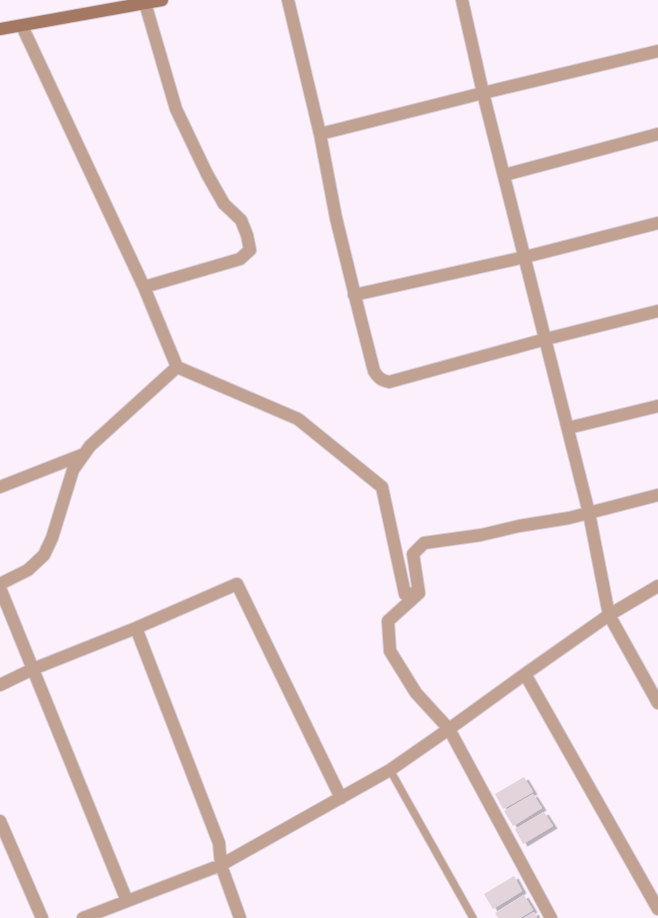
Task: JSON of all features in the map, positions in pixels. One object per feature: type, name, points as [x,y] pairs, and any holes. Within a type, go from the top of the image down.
[{"type":"main road","points":[[0,29],[162,0]]},
{"type":"street","points":[[288,0],[320,134],[336,218],[354,295],[374,371],[378,378],[388,382],[546,339],[658,311]]},
{"type":"street","points":[[462,0],[483,93],[589,513],[609,615],[658,703]]},
{"type":"street","points":[[144,287],[240,259],[250,250],[247,235],[241,220],[224,204],[207,174],[176,110],[145,4]]},
{"type":"street","points":[[22,26],[144,287],[177,367],[298,419],[382,487],[405,594],[419,593]]},
{"type":"street","points":[[320,134],[658,51]]},
{"type":"street","points":[[504,175],[658,134]]},
{"type":"street","points":[[354,295],[525,257],[658,223]]},
{"type":"street","points":[[0,584],[28,570],[44,555],[52,538],[73,470],[90,446],[177,367]]},
{"type":"street","points":[[568,428],[658,406]]},
{"type":"street","points":[[0,487],[84,454]]},
{"type":"street","points":[[419,593],[413,554],[424,543],[481,535],[519,526],[569,518],[658,496]]},
{"type":"street","points":[[0,684],[33,669],[136,628],[237,584],[341,798]]},
{"type":"street","points":[[83,918],[221,865],[390,770],[609,615],[658,586]]},
{"type":"street","points":[[0,588],[127,902]]},
{"type":"street","points":[[419,593],[388,621],[390,651],[416,693],[449,729],[551,918]]},
{"type":"street","points":[[136,628],[220,843],[221,865],[240,918]]},
{"type":"street","points":[[525,674],[658,909]]},
{"type":"street","points":[[0,821],[42,918]]},
{"type":"lane","points":[[390,770],[473,918]]},
{"type":"building","points":[[524,777],[533,792],[503,809],[495,794]]},
{"type":"building","points":[[533,794],[542,808],[513,826],[504,811]]},
{"type":"building","points":[[544,812],[553,826],[523,844],[515,829]]},
{"type":"building","points":[[514,876],[522,891],[493,909],[484,894]]},
{"type":"building","points":[[524,895],[533,910],[520,918],[498,918],[495,913]]},
{"type":"building","points":[[534,912],[537,918],[524,918]]}]
